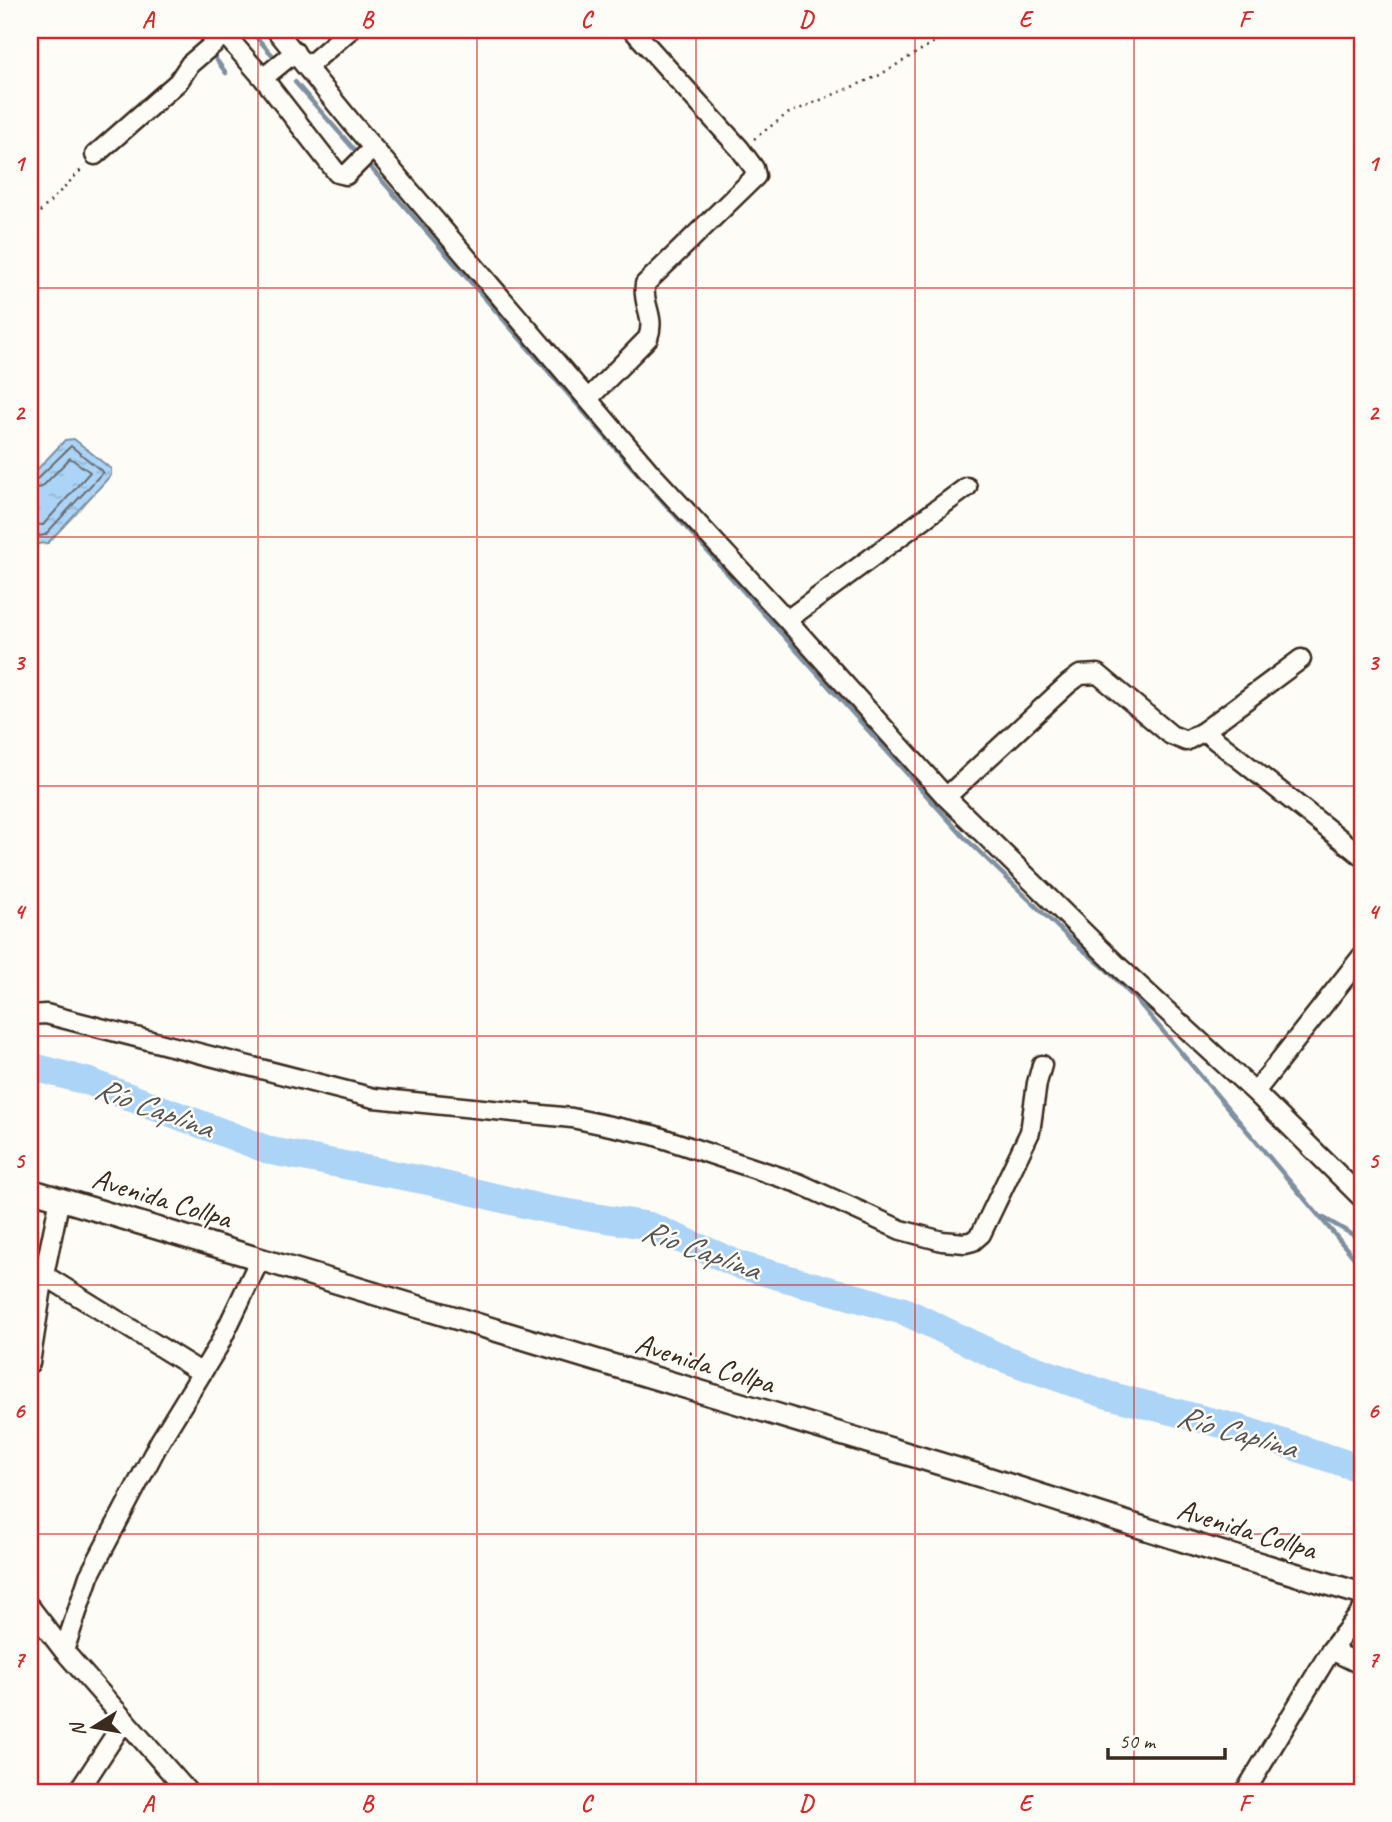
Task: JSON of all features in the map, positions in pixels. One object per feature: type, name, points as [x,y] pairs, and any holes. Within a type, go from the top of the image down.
[{"type":"main road","name":"Avenida Collpa","points":[[30,1190],[984,1477],[1362,1594]]},
{"type":"street","points":[[276,30],[307,67],[364,158],[588,399],[649,471],[946,797],[1119,967],[1255,1092],[1362,1198]]},
{"type":"street","points":[[307,67],[349,30]]},
{"type":"street","points":[[588,399],[648,338],[652,327],[643,294],[645,284],[756,176],[754,168],[740,149],[633,30]]},
{"type":"street","points":[[96,155],[178,82],[190,64],[221,34],[263,78],[337,173],[346,175],[364,158]]},
{"type":"street","points":[[263,78],[295,52]]},
{"type":"street","points":[[787,620],[967,486]]},
{"type":"street","points":[[946,797],[1080,675],[1098,674],[1171,735],[1186,741],[1204,732],[1301,659]]},
{"type":"street","points":[[1204,732],[1362,856]]},
{"type":"street","points":[[1255,1092],[1362,956]]},
{"type":"street","points":[[30,1015],[46,1014],[374,1097],[572,1118],[653,1135],[798,1183],[901,1230],[942,1241],[965,1243],[973,1241],[981,1234],[1030,1132],[1042,1065]]},
{"type":"street","points":[[30,1363],[60,1198]]},
{"type":"street","points":[[64,1651],[89,1576],[160,1441],[219,1345],[260,1259]]},
{"type":"street","points":[[30,1263],[44,1275],[202,1373]]},
{"type":"street","points":[[30,1607],[64,1651],[188,1792]]},
{"type":"street","points":[[1250,1790],[1331,1650],[1362,1611]]},
{"type":"street","points":[[1331,1650],[1362,1665]]},
{"type":"street","points":[[78,1792],[125,1720]]},
{"type":"path","points":[[740,149],[787,114],[877,76],[950,30]]},
{"type":"path","points":[[30,222],[96,155]]},
{"type":"water","points":[[74,439],[111,469],[111,475],[48,543],[37,544],[30,537],[30,477],[65,440]]},
{"type":"waterway","points":[[207,30],[208,43]]},
{"type":"waterway","points":[[250,30],[275,58]]},
{"type":"waterway","points":[[210,51],[226,73]]},
{"type":"waterway","points":[[295,82],[359,155]]},
{"type":"waterway","points":[[365,161],[631,466],[963,836],[1140,1004],[1362,1267]]},
{"type":"waterway","name":"Río Caplina","points":[[30,1066],[90,1082],[271,1151],[428,1181],[545,1209],[650,1226],[742,1266],[904,1311],[997,1356],[1108,1395],[1241,1429],[1362,1469]]},
{"type":"waterway","points":[[1322,1217],[1362,1240]]}]
